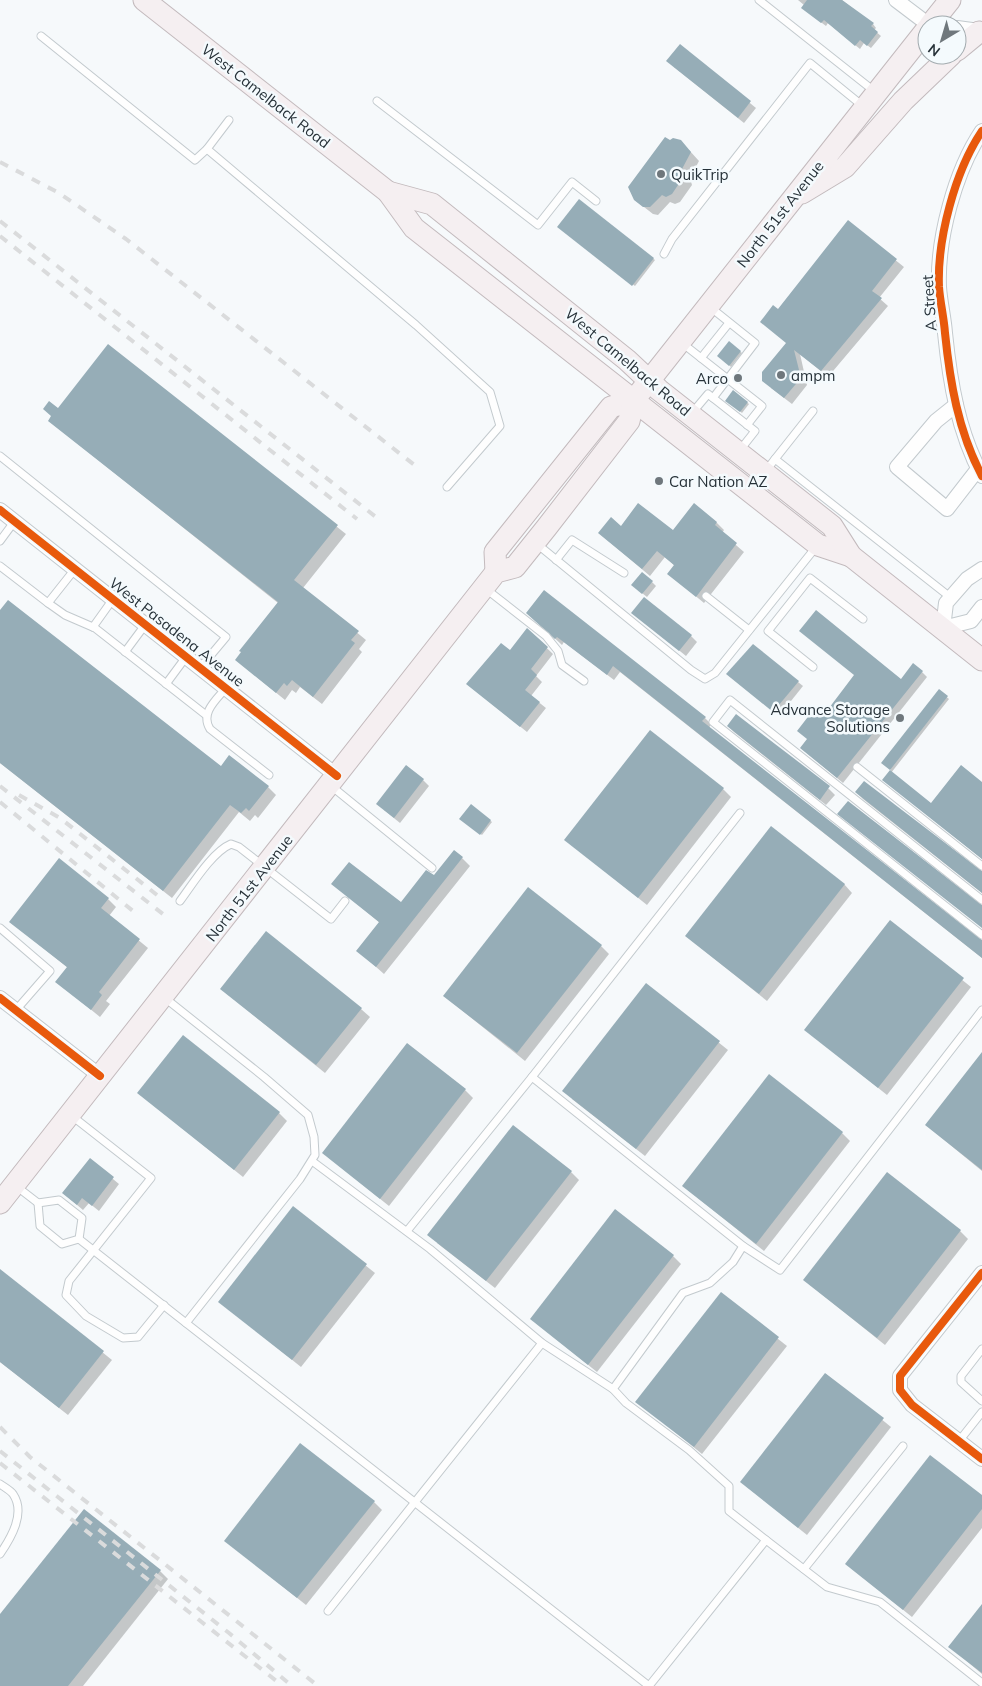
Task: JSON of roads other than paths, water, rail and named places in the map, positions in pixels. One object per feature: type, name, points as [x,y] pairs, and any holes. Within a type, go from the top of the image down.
[{"type":"main road","name":"West Camelback Road","points":[[144,0],[388,192],[414,228],[634,400],[825,535],[982,660]]},
{"type":"main road","points":[[938,15],[950,0]]},
{"type":"main road","points":[[967,42],[980,31]]},
{"type":"main road","name":"North 51st Avenue","points":[[0,1203],[490,580],[515,567],[629,422],[634,400],[917,42]]},
{"type":"main road","points":[[793,198],[845,167],[903,102],[941,65]]},
{"type":"main road","name":"West Camelback Road","points":[[388,192],[432,204],[627,360],[648,382],[690,415],[738,452],[770,466],[825,535]]},
{"type":"main road","points":[[490,580],[495,552],[611,407],[634,400]]},
{"type":"street","points":[[896,0],[917,15]]},
{"type":"street","points":[[967,30],[980,31]]},
{"type":"street","name":"A Street","points":[[956,405],[936,422],[898,468],[947,509],[980,472],[956,405],[948,370],[940,287],[940,259],[948,214],[980,140]]},
{"type":"street","name":"West Pasadena Avenue","points":[[0,510],[226,688],[334,780]]},
{"type":"street","points":[[982,569],[967,579],[946,603],[943,628],[971,621],[982,607]]},
{"type":"street","points":[[0,998],[100,1076]]},
{"type":"street","points":[[982,1273],[900,1376],[900,1390],[912,1405],[982,1459]]},
{"type":"lane","points":[[758,0],[871,100]]},
{"type":"lane","points":[[41,36],[195,160],[207,149],[230,120]]},
{"type":"lane","points":[[664,254],[672,239],[810,63],[871,100]]},
{"type":"lane","points":[[377,101],[538,225],[572,182],[596,201]]},
{"type":"lane","points":[[207,149],[416,325],[490,392],[500,426],[447,487]]},
{"type":"lane","points":[[708,306],[755,343],[713,398]]},
{"type":"lane","points":[[701,358],[729,323]]},
{"type":"lane","points":[[680,341],[762,406],[747,425]]},
{"type":"lane","points":[[690,415],[708,394],[755,431],[738,452]]},
{"type":"lane","points":[[813,411],[770,466],[950,598]]},
{"type":"lane","points":[[0,456],[226,637],[200,668]]},
{"type":"lane","points":[[0,541],[14,522]]},
{"type":"lane","points":[[534,542],[705,679],[715,673],[825,535]]},
{"type":"lane","points":[[556,560],[572,540],[624,573]]},
{"type":"lane","points":[[0,566],[64,615],[93,627],[206,715]]},
{"type":"lane","points":[[48,603],[75,570]]},
{"type":"lane","points":[[813,667],[768,631],[810,578],[863,619]]},
{"type":"lane","points":[[490,580],[558,650],[562,665],[584,682]]},
{"type":"lane","points":[[706,596],[749,630]]},
{"type":"lane","points":[[93,627],[113,599]]},
{"type":"lane","points":[[125,652],[145,625]]},
{"type":"lane","points":[[166,684],[186,657]]},
{"type":"lane","points":[[226,688],[206,715],[206,722],[210,729],[269,774]]},
{"type":"lane","points":[[982,900],[730,700],[713,722],[982,935]]},
{"type":"lane","points":[[858,768],[982,866]]},
{"type":"lane","points":[[334,780],[432,868]]},
{"type":"lane","points":[[407,1231],[532,1077],[740,813]]},
{"type":"lane","points":[[180,901],[212,860],[228,845],[234,844],[331,919],[346,901]]},
{"type":"lane","points":[[0,928],[50,971],[16,1010]]},
{"type":"lane","points":[[163,996],[308,1115],[314,1137],[315,1155],[300,1180],[186,1323]]},
{"type":"lane","points":[[532,1077],[743,1246],[780,1270],[982,1010]]},
{"type":"lane","points":[[70,1114],[151,1178],[69,1280],[66,1295],[86,1316],[123,1338],[138,1337],[164,1306]]},
{"type":"lane","points":[[312,1161],[407,1231],[542,1343],[613,1389],[626,1404],[689,1450],[729,1486],[729,1511],[766,1540],[827,1587],[880,1602],[982,1683]]},
{"type":"lane","points":[[14,1185],[38,1203],[59,1200],[82,1218],[79,1238]]},
{"type":"lane","points":[[38,1203],[40,1226],[62,1244],[79,1238]]},
{"type":"lane","points":[[79,1238],[649,1686],[766,1540]]},
{"type":"lane","points":[[613,1389],[684,1293],[710,1283],[733,1262],[743,1246]]},
{"type":"lane","points":[[328,1611],[542,1343]]},
{"type":"lane","points":[[982,1349],[960,1376],[961,1382],[982,1401]]},
{"type":"lane","points":[[959,1441],[982,1412]]},
{"type":"lane","points":[[804,1569],[903,1446]]},
{"type":"lane","points":[[0,1484],[13,1495],[19,1517],[8,1542],[0,1554]]},
{"type":"railway","points":[[0,162],[59,193],[126,239],[417,467]]},
{"type":"railway","points":[[0,221],[381,521]]},
{"type":"railway","points":[[0,236],[357,519]]},
{"type":"railway","points":[[0,786],[168,918]]},
{"type":"railway","points":[[19,795],[60,818],[157,895]]},
{"type":"railway","points":[[0,802],[133,911]]},
{"type":"railway","points":[[0,1427],[30,1457],[318,1686]]},
{"type":"railway","points":[[0,1451],[229,1633],[292,1686]]},
{"type":"railway","points":[[0,1463],[279,1683]]},
{"type":"place","name":"QuikTrip","points":[[661,174]]},
{"type":"place","name":"ampm","points":[[781,375]]},
{"type":"place","name":"Arco","points":[[738,378]]},
{"type":"place","name":"Car Nation AZ","points":[[659,481]]},
{"type":"place","name":"Advance Storage Solutions","points":[[900,718]]}]
